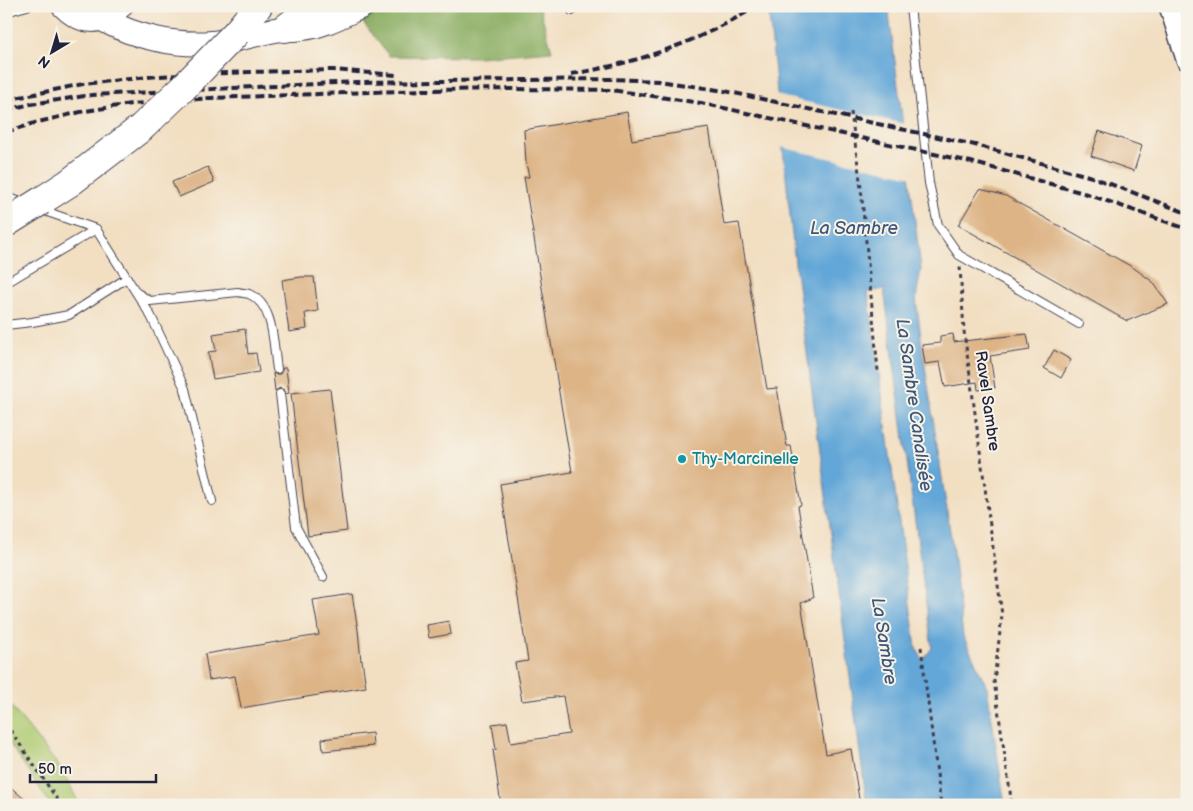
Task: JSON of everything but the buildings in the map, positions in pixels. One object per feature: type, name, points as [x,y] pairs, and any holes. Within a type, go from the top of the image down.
[{"type":"highway","points":[[6,223],[69,183],[140,128],[211,60],[258,6]]},
{"type":"highway","points":[[286,28],[300,17],[322,6]]},
{"type":"main road","points":[[65,9],[88,20],[111,13],[119,28],[143,37],[178,42],[212,43],[286,28],[302,28],[332,19],[362,6]]},
{"type":"main road","points":[[1170,6],[1187,59]]},
{"type":"lane","points":[[6,12],[28,6]]},
{"type":"lane","points":[[910,6],[929,183],[938,225],[959,255],[1079,324]]},
{"type":"lane","points":[[6,197],[96,229],[151,316],[185,389],[212,501]]},
{"type":"lane","points":[[6,283],[96,229]]},
{"type":"lane","points":[[6,325],[69,315],[127,278]]},
{"type":"lane","points":[[137,294],[150,300],[238,292],[250,294],[262,304],[270,319],[277,369]]},
{"type":"lane","points":[[280,394],[296,527],[323,577]]},
{"type":"path","points":[[851,112],[861,188],[878,371]]},
{"type":"path","name":"Ravel Sambre","points":[[959,255],[964,331],[1002,615],[994,682],[1012,805]]},
{"type":"path","points":[[921,647],[941,805]]},
{"type":"path","points":[[6,724],[62,805]]},
{"type":"green space","points":[[391,6],[539,6],[552,51],[478,57],[389,56],[362,21]]},
{"type":"green space","points":[[6,700],[61,769],[80,805],[51,805],[6,738]]},
{"type":"water","points":[[768,6],[888,6],[921,269],[916,298],[952,544],[963,636],[987,687],[1005,805],[867,805],[795,263]],"holes":[[[884,289],[932,648],[923,660],[916,648],[868,292]]]},
{"type":"pier","points":[[775,95],[905,124],[912,177],[780,147]]},
{"type":"railway","points":[[571,74],[620,64],[667,49],[713,30],[757,6]]},
{"type":"railway","points":[[6,100],[83,84],[158,76],[332,70],[397,75]]},
{"type":"railway","points":[[6,110],[31,104],[92,95],[356,82],[612,79],[659,81],[725,91],[975,145],[1092,177],[1187,213]]},
{"type":"railway","points":[[6,132],[85,111],[131,104],[211,98],[425,90],[611,90],[701,103],[971,162],[1087,194],[1187,229]]},
{"type":"place","name":"Thy-Marcinelle","points":[[682,459]]},
{"type":"water label","name":"La Sambre","points":[[854,228]]},
{"type":"water label","name":"La Sambre Canalisée","points":[[914,405]]},
{"type":"water label","name":"La Sambre","points":[[884,641]]}]
